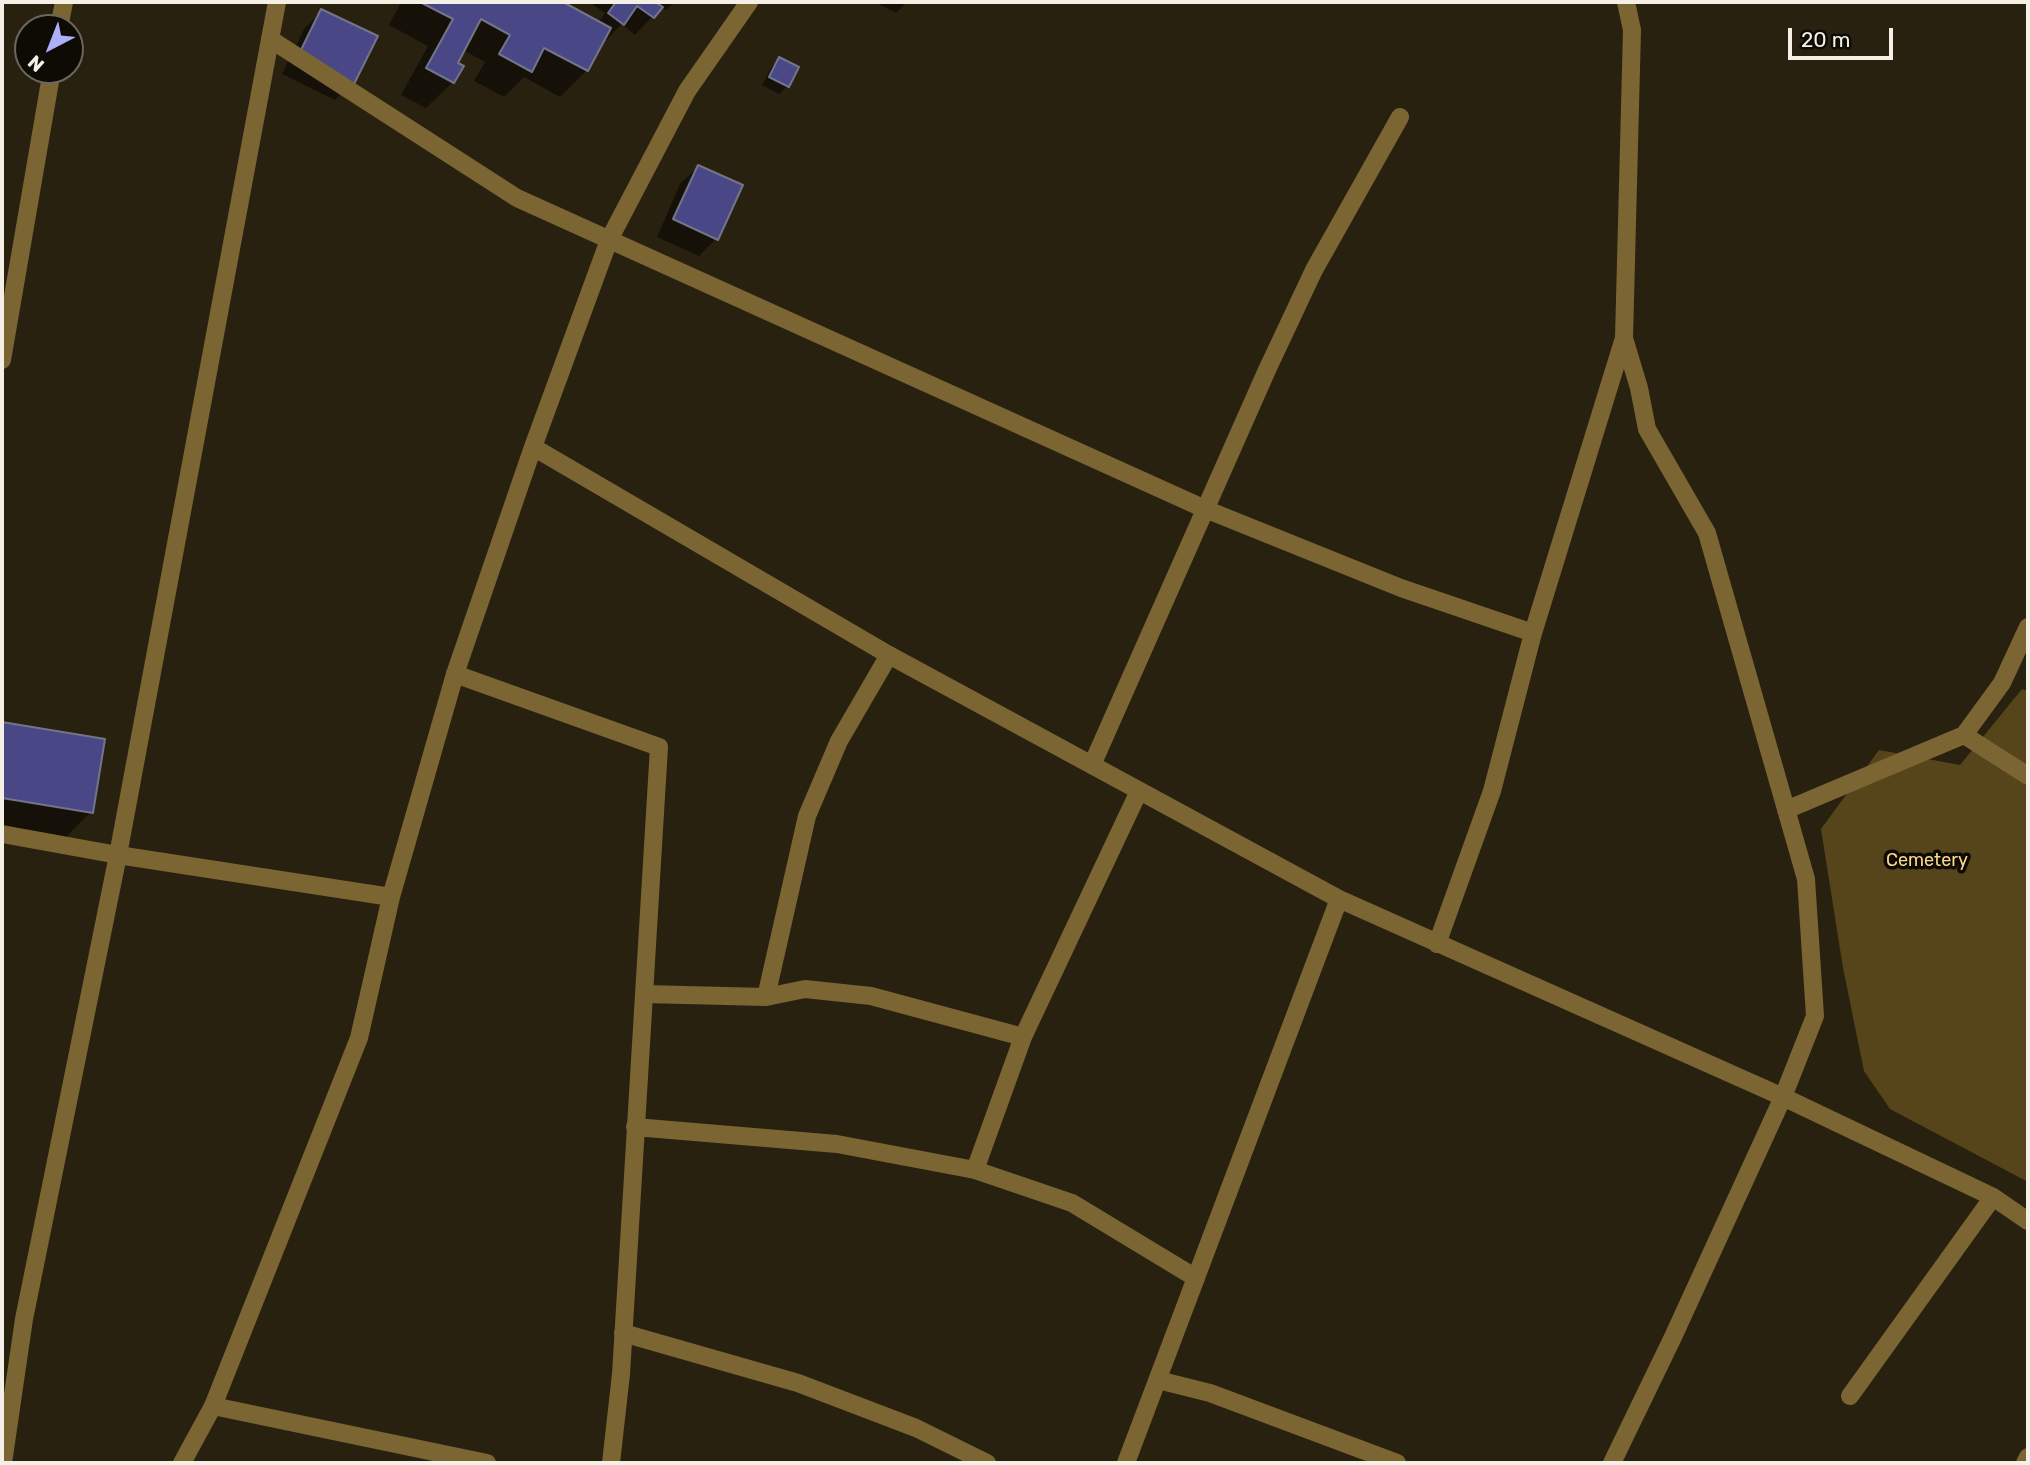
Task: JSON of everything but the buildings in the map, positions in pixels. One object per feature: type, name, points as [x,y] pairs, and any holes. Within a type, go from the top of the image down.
[{"type":"street","points":[[4,1463],[24,1319],[118,855],[276,2]]},
{"type":"street","points":[[182,1463],[213,1406],[359,1038],[391,897],[456,674],[533,447],[609,240],[687,91],[749,2]]},
{"type":"street","points":[[1437,944],[1492,790],[1533,633],[1624,338],[1632,30],[1626,2]]},
{"type":"street","points":[[270,39],[517,198],[1205,509],[1401,588],[1533,633]]},
{"type":"street","points":[[2,360],[50,84]]},
{"type":"street","points":[[1092,765],[1314,270],[1400,117]]},
{"type":"street","points":[[1612,1463],[1783,1097],[1815,1016],[1806,879],[1707,533],[1647,429],[1639,388],[1624,338]]},
{"type":"street","points":[[533,447],[889,655],[1339,899],[1783,1097],[1993,1197],[2028,1221]]},
{"type":"street","points":[[1786,810],[1964,735],[2002,683],[2028,627]]},
{"type":"street","points":[[766,997],[807,816],[839,741],[889,655]]},
{"type":"street","points":[[456,674],[659,747],[623,1333],[611,1463]]},
{"type":"street","points":[[1964,735],[2028,776]]},
{"type":"street","points":[[975,1170],[1023,1037],[1139,791]]},
{"type":"street","points":[[2,834],[118,855],[391,897]]},
{"type":"street","points":[[1126,1463],[1339,899]]},
{"type":"street","points":[[643,994],[766,997],[805,989],[871,996],[1023,1037]]},
{"type":"street","points":[[635,1127],[837,1144],[975,1170],[1072,1203],[1196,1278]]},
{"type":"street","points":[[1850,1396],[1993,1197]]},
{"type":"street","points":[[623,1333],[798,1383],[916,1428],[987,1463]]},
{"type":"street","points":[[1158,1380],[1210,1393],[1397,1463]]},
{"type":"street","points":[[213,1406],[487,1463]]},
{"type":"street","points":[[2025,1463],[2028,1457]]},
{"type":"green space","name":"Cemetery","points":[[2022,689],[2028,691],[2028,1182],[1890,1109],[1864,1071],[1843,968],[1821,829],[1879,750],[1960,765]]}]
